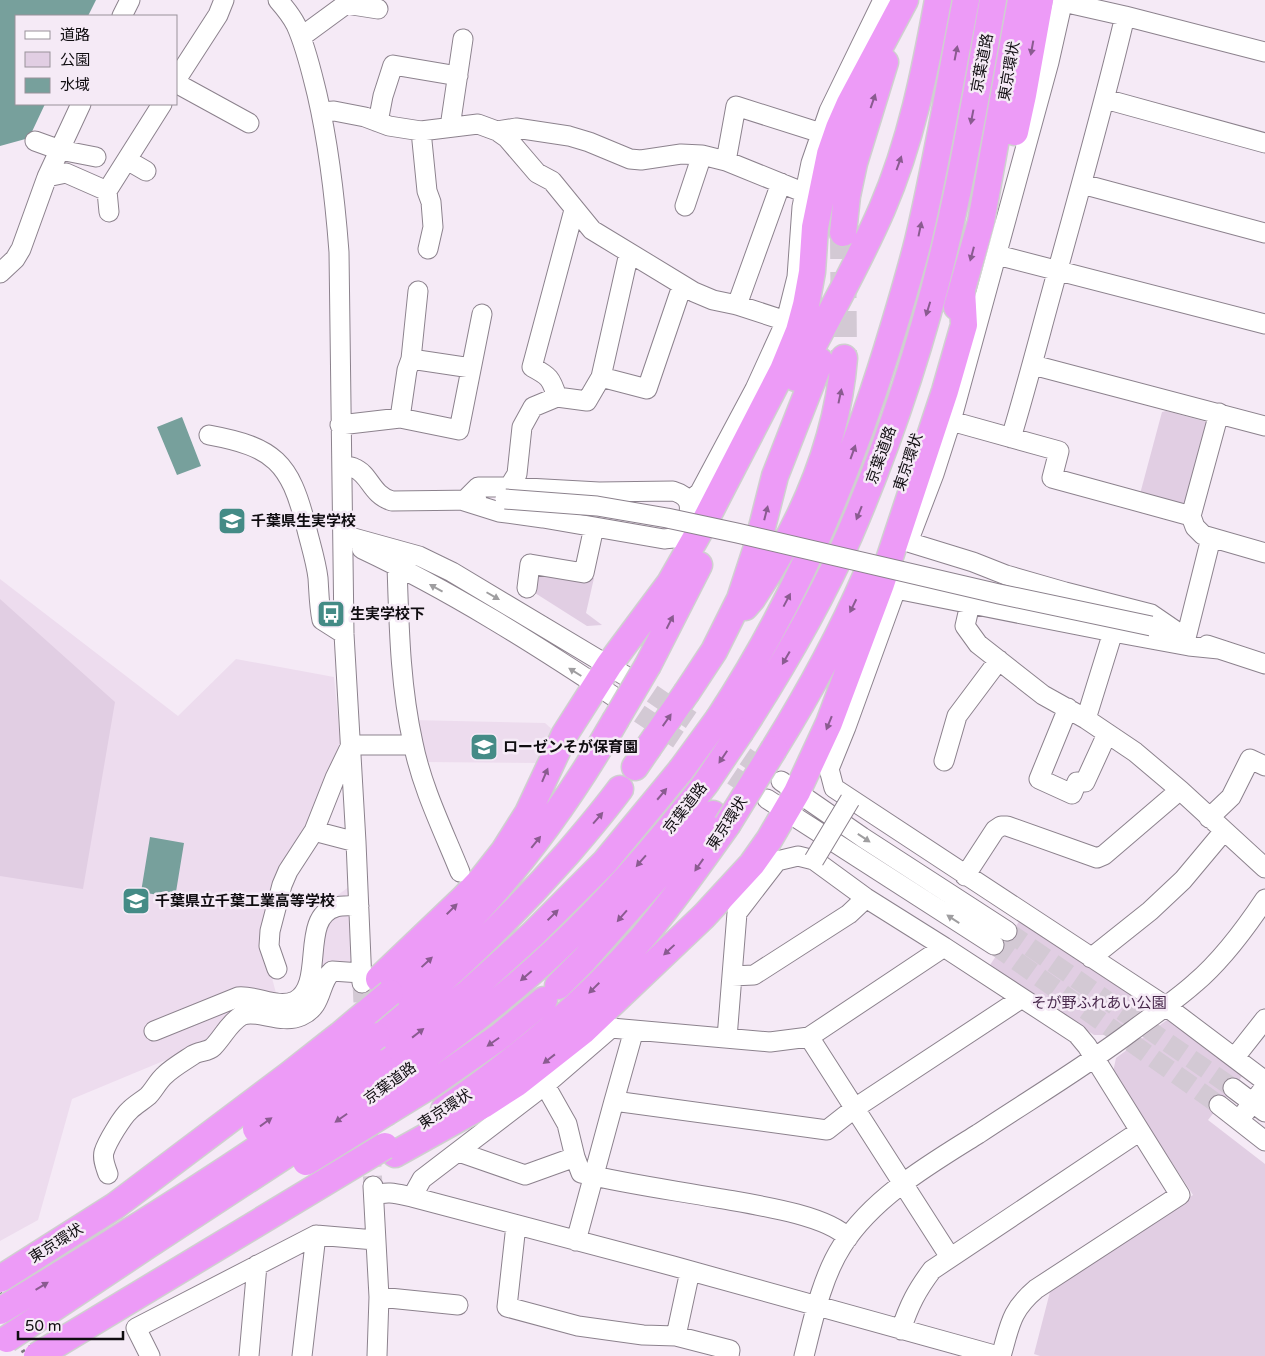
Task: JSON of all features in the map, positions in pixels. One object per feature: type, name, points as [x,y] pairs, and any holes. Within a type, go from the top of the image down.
[{"type":"highway","points":[[842,233],[854,163],[884,66],[900,24],[906,0]]},
{"type":"highway","points":[[0,1258],[44,1234],[157,1162],[298,1055],[470,892],[504,852],[528,813],[564,734],[619,686],[670,583],[702,527],[783,370],[806,305],[812,272],[815,227],[823,184],[838,128],[906,0]]},
{"type":"highway","name":"東京環状","points":[[0,1278],[115,1206],[340,1035],[373,982],[415,972],[488,900],[548,826],[574,790],[619,686],[867,242],[883,207],[910,131],[928,57],[938,0]]},
{"type":"highway","name":"京葉道路","points":[[0,1311],[90,1256],[272,1139],[379,1063],[468,992],[539,928],[605,862],[681,770],[718,718],[760,651],[802,572],[847,468],[869,409],[918,243],[966,0]]},
{"type":"highway","name":"京葉道路","points":[[4,1342],[145,1246],[319,1133],[384,1101],[434,1052],[556,951],[623,881],[676,821],[706,783],[741,731],[789,653],[826,585],[856,520],[893,422],[931,298],[958,190],[994,0]]},
{"type":"highway","name":"東京環状","points":[[37,1356],[264,1220],[380,1147],[432,1118],[489,1079],[585,997],[643,937],[695,871],[720,819],[769,746],[817,658],[834,642],[854,605],[875,555],[913,447],[981,222],[1022,0]]},
{"type":"highway","points":[[981,222],[1002,186],[1023,96],[1055,1]]},
{"type":"highway","points":[[642,758],[710,657],[740,599],[757,547],[775,476],[800,410],[859,274],[867,242]]},
{"type":"highway","points":[[68,1356],[246,1242],[344,1184],[380,1147],[483,1105],[517,1083],[583,1031],[704,916],[752,864],[783,796],[833,714],[881,584],[964,325],[962,290]]},
{"type":"highway","points":[[728,625],[752,599],[786,546],[816,479],[836,414],[842,384],[844,358]]},
{"type":"highway","points":[[90,1256],[107,1232],[208,1164],[283,1110],[377,1036],[436,986],[538,887],[605,810],[620,789]]},
{"type":"highway","points":[[384,1101],[426,1088],[500,1037],[551,993],[720,819]]},
{"type":"highway","points":[[228,1122],[246,1096]]},
{"type":"highway","points":[[157,1162],[183,1156]]},
{"type":"highway","points":[[300,1197],[344,1184]]},
{"type":"highway","points":[[246,1242],[264,1220]]},
{"type":"street","points":[[122,15],[130,0]]},
{"type":"street","points":[[178,78],[218,15],[224,0]]},
{"type":"street","points":[[108,1174],[103,1154],[128,1111],[149,1095],[165,1075],[195,1053],[212,1048],[230,1025],[242,1014],[256,1014],[276,1019],[290,1019],[301,1016],[310,1010],[317,1001],[326,976],[332,971],[373,982],[359,906],[344,634],[339,252],[335,198],[321,112],[311,69],[289,13],[278,0]]},
{"type":"street","points":[[689,502],[700,492],[705,484],[755,388],[786,321],[797,277],[802,207],[811,163],[821,132],[843,80],[883,0]]},
{"type":"street","points":[[1186,638],[1152,614],[1006,575],[973,562],[908,542],[934,474],[951,421],[997,255],[1049,62],[1055,1],[1125,16],[1265,52]]},
{"type":"street","points":[[300,37],[346,4],[378,9]]},
{"type":"street","points":[[1011,438],[1033,365],[1105,99],[1125,16]]},
{"type":"street","points":[[450,127],[463,39]]},
{"type":"street","points":[[378,122],[382,96],[393,65],[458,76]]},
{"type":"street","points":[[178,82],[248,123]]},
{"type":"street","points":[[1105,99],[1265,143]]},
{"type":"street","points":[[0,273],[15,259],[21,249],[47,177],[81,105]]},
{"type":"street","points":[[109,212],[107,191],[161,105]]},
{"type":"street","points":[[726,161],[736,106],[821,132]]},
{"type":"street","points":[[321,112],[334,111],[390,126],[421,131],[478,124],[497,131],[507,138],[537,173],[552,181],[592,230],[682,286],[713,300],[737,305],[786,321]]},
{"type":"street","points":[[497,131],[516,128],[569,136],[625,157],[641,160],[681,154],[702,155],[726,161],[806,193]]},
{"type":"street","points":[[421,131],[427,191],[432,202],[433,227],[428,249]]},
{"type":"street","points":[[35,141],[60,150],[96,157]]},
{"type":"street","points":[[685,206],[702,155]]},
{"type":"street","points":[[127,160],[146,171]]},
{"type":"street","points":[[47,177],[66,173],[107,191]]},
{"type":"street","points":[[737,305],[781,183]]},
{"type":"street","points":[[1082,184],[1265,234]]},
{"type":"street","points":[[558,397],[552,380],[545,373],[532,367],[574,210]]},
{"type":"street","points":[[507,493],[517,474],[522,427],[533,407],[558,397],[587,401],[601,377],[629,253]]},
{"type":"street","points":[[997,255],[1265,324]]},
{"type":"street","points":[[601,377],[647,389],[682,286]]},
{"type":"street","points":[[400,418],[406,370],[411,359],[418,291]]},
{"type":"street","points":[[340,425],[400,418],[459,430],[482,314]]},
{"type":"street","points":[[411,359],[471,368]]},
{"type":"street","points":[[1033,365],[1265,426]]},
{"type":"street","points":[[1219,413],[1191,516],[1195,527],[1203,534],[1265,553]]},
{"type":"street","points":[[951,421],[1059,451],[1052,478],[1191,516]]},
{"type":"street","points":[[209,435],[243,444],[270,455],[289,477],[300,503],[316,566],[322,620],[344,634]]},
{"type":"street","points":[[342,466],[354,468],[362,473],[382,498],[392,501],[464,501],[507,493],[673,491],[682,494],[689,502],[690,513],[683,532],[675,538],[664,538],[500,512],[464,501]]},
{"type":"street","points":[[507,493],[667,518],[999,594],[1151,626],[1265,664]]},
{"type":"street","points":[[527,588],[530,564],[584,573],[594,527]]},
{"type":"street","points":[[343,536],[420,556],[452,572],[619,686]]},
{"type":"street","points":[[343,536],[362,549],[619,686]]},
{"type":"street","points":[[1186,638],[1211,538]]},
{"type":"street","points":[[915,593],[926,548]]},
{"type":"street","points":[[397,566],[400,647],[405,696],[413,744],[431,803],[460,872]]},
{"type":"street","points":[[1219,649],[1189,646],[1113,632],[896,589],[829,769],[834,788],[850,800],[964,876],[1167,1006],[1235,1057],[1262,1080],[1259,1107]]},
{"type":"street","points":[[970,604],[965,626],[978,644],[1043,695],[1086,719],[1135,752],[1180,790],[1265,868]]},
{"type":"street","points":[[1086,719],[1113,632]]},
{"type":"street","points":[[944,761],[956,716],[998,660]]},
{"type":"street","points":[[1068,708],[1039,779],[1072,794],[1077,782],[1086,782],[1107,734]]},
{"type":"street","points":[[351,745],[413,744]]},
{"type":"street","points":[[277,969],[269,946],[270,931],[288,871],[314,831],[335,778],[351,745]]},
{"type":"street","points":[[1209,818],[1231,797],[1250,759],[1265,766]]},
{"type":"street","points":[[964,876],[995,830],[1001,826],[1007,826],[1097,858],[1104,856],[1180,790]]},
{"type":"street","points":[[783,796],[862,837],[1007,931]]},
{"type":"street","points":[[783,796],[994,945]]},
{"type":"street","points":[[814,860],[850,800]]},
{"type":"street","points":[[314,831],[356,842]]},
{"type":"street","points":[[1091,958],[1150,911],[1183,880],[1224,831]]},
{"type":"street","points":[[377,1356],[379,1297],[373,1191],[380,1193],[394,1192],[999,1356],[1014,1314],[1022,1301],[1180,1195],[1087,1046],[1077,1034],[866,898],[814,860],[798,856],[777,861],[737,912],[728,1038]]},
{"type":"street","points":[[732,976],[754,975],[849,914],[866,898]]},
{"type":"street","points":[[804,1356],[817,1307],[832,1266],[842,1246],[856,1226],[881,1200],[938,1160],[1094,1058],[1167,1006],[1196,982],[1223,954],[1265,900]]},
{"type":"street","points":[[154,1031],[238,997],[253,997],[278,1003],[293,1002],[304,993],[310,979],[314,940],[322,918],[328,910],[336,906],[359,906]]},
{"type":"street","points":[[412,1197],[422,1179],[545,1085],[611,1028],[770,1042],[809,1037],[944,947]]},
{"type":"street","points":[[614,1101],[827,1130],[855,1108],[1022,998]]},
{"type":"street","points":[[1235,1057],[1265,1019]]},
{"type":"street","points":[[576,1241],[634,1030]]},
{"type":"street","points":[[809,1037],[950,1257]]},
{"type":"street","points":[[545,1085],[567,1124],[581,1173],[779,1210],[821,1222],[843,1232],[848,1238]]},
{"type":"street","points":[[1233,1088],[1259,1107]]},
{"type":"street","points":[[1220,1105],[1265,1140]]},
{"type":"street","points":[[1239,1120],[1259,1107]]},
{"type":"street","points":[[901,1330],[908,1307],[920,1285],[932,1270],[1140,1131]]},
{"type":"street","points":[[459,1152],[524,1175],[575,1156]]},
{"type":"street","points":[[516,1225],[507,1307],[578,1326],[642,1335],[676,1336],[730,1350],[729,1356]]},
{"type":"street","points":[[150,1356],[136,1328],[316,1235],[375,1240]]},
{"type":"street","points":[[302,1356],[316,1235]]},
{"type":"street","points":[[249,1356],[257,1266]]},
{"type":"street","points":[[676,1336],[690,1271]]},
{"type":"street","points":[[379,1297],[458,1305]]},
{"type":"shaded area","name":"千葉県立千葉工業高等学校","points":[[0,579],[178,716],[236,659],[334,677],[341,749],[262,941],[276,993],[294,997],[303,985],[311,915],[350,886],[353,963],[320,989],[254,1011],[209,1042],[72,1099],[38,1220],[0,1241]]},
{"type":"shaded area","name":"ローゼンそが保育園","points":[[412,720],[545,723],[554,731],[539,763],[425,762]]},
{"type":"green space","points":[[1166,411],[1207,422],[1188,506],[1140,494],[1162,412]]},
{"type":"green space","points":[[537,567],[594,578],[586,613],[602,625],[587,626],[535,593]]},
{"type":"green space","points":[[0,599],[115,702],[83,889],[0,876]]},
{"type":"green space","name":"そが野ふれあい公園","points":[[1022,917],[1140,994],[1141,1011],[1109,1035],[1094,1035],[990,965]]},
{"type":"green space","name":"そが野ふれあい公園","points":[[1178,1019],[1246,1071],[1208,1120],[1265,1164],[1265,1356],[1040,1356],[1034,1354],[1051,1288],[1193,1195],[1113,1072],[1116,1058],[1167,1020]]},
{"type":"water","points":[[0,0],[96,0],[88,15],[15,15],[15,105],[45,105],[29,138],[0,146]]},
{"type":"water","points":[[182,417],[201,466],[177,475],[157,427]]},
{"type":"water","points":[[150,837],[184,843],[175,898],[141,892]]},
{"type":"tunnel","points":[[843,233],[844,358]]},
{"type":"tunnel","points":[[629,678],[771,774]]},
{"type":"tunnel","points":[[616,698],[760,794]]},
{"type":"tunnel","points":[[1007,931],[1233,1088]]},
{"type":"tunnel","points":[[994,945],[1219,1105]]},
{"type":"tunnel","points":[[362,983],[364,1024]]},
{"type":"tunnel","points":[[371,1148],[373,1186]]},
{"type":"railway","points":[[0,1293],[36,1356]]},
{"type":"railway","points":[[0,1311],[26,1356]]},
{"type":"place","name":"千葉県生実学校","points":[[232,521]]},
{"type":"place","name":"生実学校下","points":[[331,614]]},
{"type":"place","name":"ローゼンそが保育園","points":[[484,747]]},
{"type":"place","name":"千葉県立千葉工業高等学校","points":[[136,901]]}]
